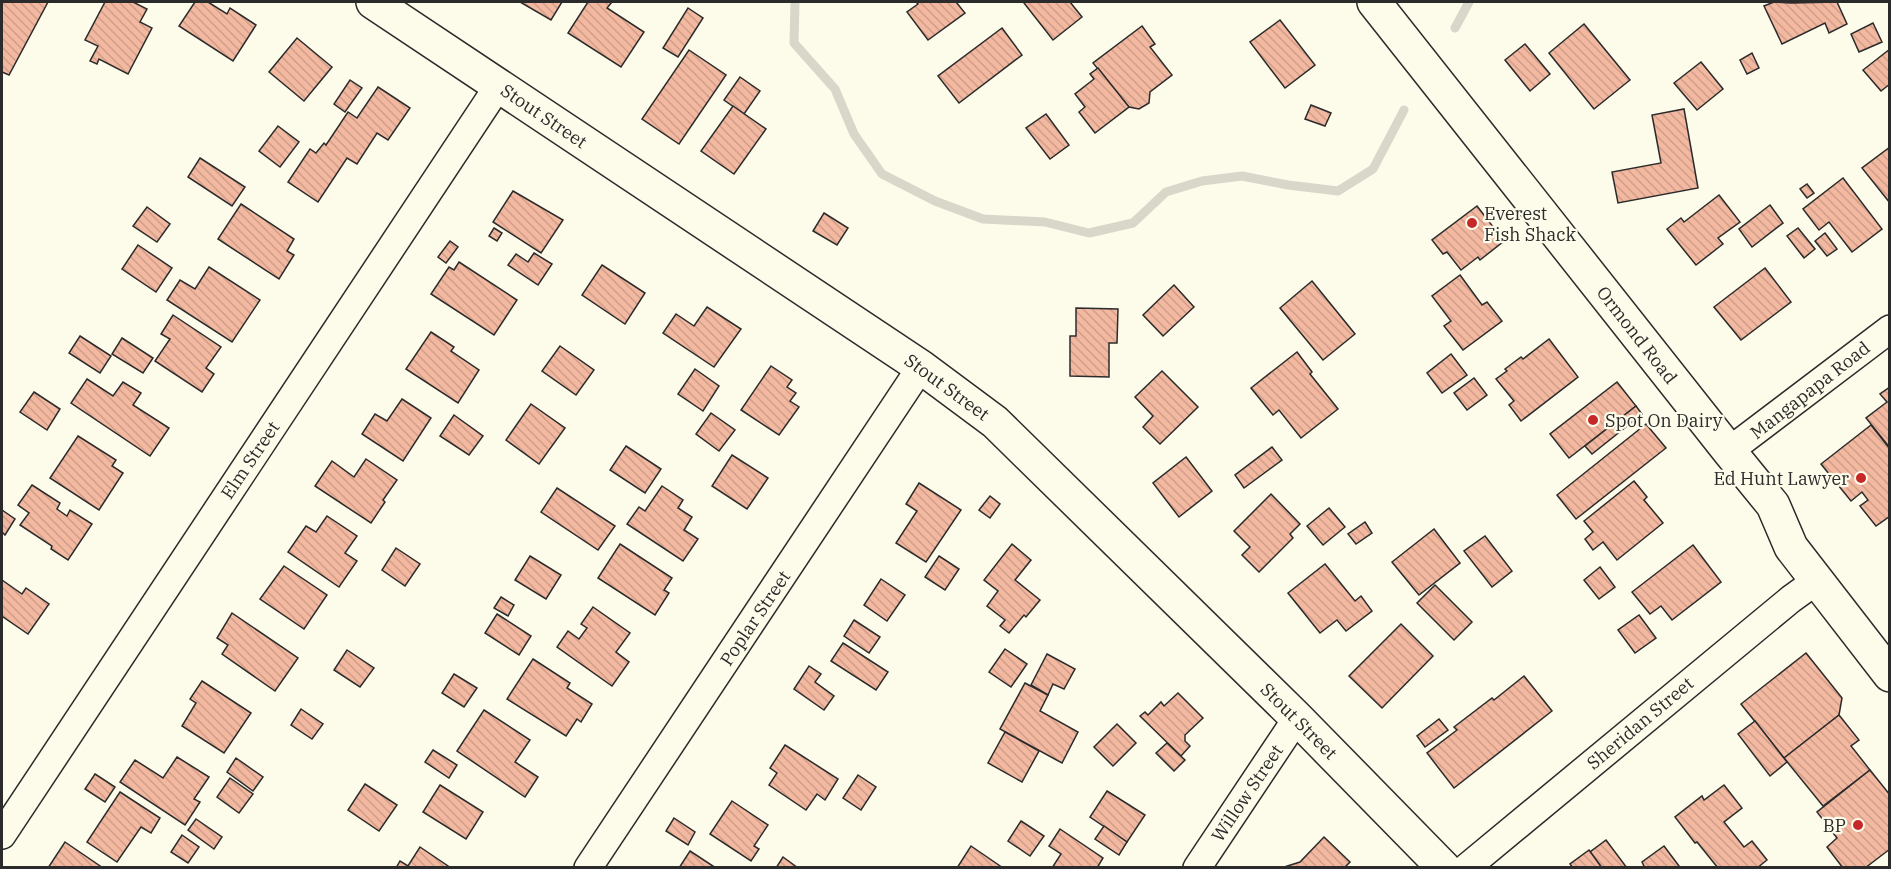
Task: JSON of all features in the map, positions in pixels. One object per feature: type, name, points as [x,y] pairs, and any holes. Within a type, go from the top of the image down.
[{"type":"street","name":"Stout Street","points":[[373,2],[921,367],[995,422],[1297,718],[1444,867]]},
{"type":"street","name":"Ormond Road","points":[[1374,2],[1773,505],[1791,547],[1890,675]]},
{"type":"street","name":"Elm Street","points":[[2,835],[499,85]]},
{"type":"street","name":"Mangapapa Road","points":[[1729,451],[1890,328]]},
{"type":"street","name":"Poplar Street","points":[[588,867],[921,367]]},
{"type":"street","name":"Sheridan Street","points":[[1466,867],[1791,599],[1816,581]]},
{"type":"street","name":"Willow Street","points":[[1197,867],[1297,718]]},
{"type":"building","points":[[2,2],[48,2],[9,75],[2,72]]},
{"type":"building","points":[[105,2],[133,2],[147,9],[140,22],[152,28],[128,74],[99,59],[97,64],[90,61],[98,46],[85,40]]},
{"type":"building","points":[[195,2],[208,2],[227,14],[230,8],[256,25],[233,61],[179,26]]},
{"type":"building","points":[[520,2],[562,2],[551,20]]},
{"type":"building","points":[[588,2],[612,2],[607,8],[644,32],[621,67],[568,33]]},
{"type":"building","points":[[916,2],[956,2],[965,13],[928,40],[907,12],[918,4]]},
{"type":"building","points":[[1070,2],[1082,17],[1053,40],[1024,3]]},
{"type":"building","points":[[1774,2],[1837,2],[1847,24],[1829,33],[1825,23],[1782,44],[1764,6]]},
{"type":"building","points":[[688,8],[703,18],[678,57],[663,48]]},
{"type":"building","points":[[1280,20],[1315,65],[1285,88],[1250,42]]},
{"type":"building","points":[[1873,23],[1882,42],[1859,52],[1851,34]]},
{"type":"building","points":[[1584,24],[1630,80],[1594,109],[1549,53]]},
{"type":"building","points":[[1142,26],[1155,44],[1150,47],[1172,75],[1150,92],[1149,103],[1139,109],[1129,107],[1093,63]]},
{"type":"building","points":[[1002,28],[1022,55],[959,103],[938,76]]},
{"type":"building","points":[[297,38],[332,67],[304,101],[269,72]]},
{"type":"building","points":[[1525,44],[1550,74],[1530,91],[1505,60]]},
{"type":"building","points":[[1890,49],[1890,84],[1881,91],[1863,70]]},
{"type":"building","points":[[689,50],[726,75],[679,144],[642,119]]},
{"type":"building","points":[[1752,53],[1759,68],[1747,74],[1740,60]]},
{"type":"building","points":[[1701,62],[1723,89],[1697,110],[1674,83]]},
{"type":"building","points":[[1098,68],[1129,107],[1095,133],[1079,112],[1085,107],[1075,94],[1094,79],[1090,74]]},
{"type":"building","points":[[740,77],[760,91],[744,114],[724,100]]},
{"type":"building","points":[[350,80],[362,88],[345,112],[334,104]]},
{"type":"building","points":[[378,87],[410,108],[388,140],[377,133],[357,164],[347,158],[318,202],[288,182],[310,149],[316,153],[324,143],[326,145],[348,112],[357,118]]},
{"type":"building","points":[[1311,105],[1331,113],[1325,126],[1305,119]]},
{"type":"building","points":[[733,106],[766,129],[734,174],[701,151]]},
{"type":"building","points":[[1684,109],[1698,188],[1618,203],[1612,172],[1661,163],[1652,115]]},
{"type":"building","points":[[1046,114],[1069,145],[1050,159],[1026,128]]},
{"type":"building","points":[[278,126],[299,142],[280,167],[259,151]]},
{"type":"building","points":[[1890,147],[1890,203],[1862,168]]},
{"type":"building","points":[[200,158],[245,187],[232,206],[188,177]]},
{"type":"building","points":[[1843,178],[1882,229],[1852,252],[1829,222],[1819,230],[1803,209]]},
{"type":"building","points":[[1807,184],[1814,193],[1807,198],[1800,189]]},
{"type":"building","points":[[513,191],[563,220],[541,253],[493,222]]},
{"type":"building","points":[[1719,195],[1740,222],[1718,238],[1723,244],[1696,265],[1667,229],[1681,218],[1684,222]]},
{"type":"building","points":[[241,204],[294,239],[287,251],[294,255],[279,279],[218,239]]},
{"type":"building","points":[[1770,205],[1783,223],[1752,247],[1739,229]]},
{"type":"building","name":"Everest Fish Shack","points":[[1477,206],[1504,241],[1480,260],[1478,257],[1461,270],[1447,252],[1443,254],[1432,240]]},
{"type":"building","points":[[147,207],[170,224],[157,242],[133,226]]},
{"type":"building","points":[[824,213],[848,228],[837,245],[813,231]]},
{"type":"building","points":[[494,228],[502,233],[497,241],[489,236]]},
{"type":"building","points":[[1798,228],[1815,249],[1804,258],[1787,236]]},
{"type":"building","points":[[1825,233],[1837,249],[1827,256],[1815,241]]},
{"type":"building","points":[[450,241],[458,247],[446,263],[438,257]]},
{"type":"building","points":[[138,245],[172,268],[156,292],[122,269]]},
{"type":"building","points":[[534,253],[552,264],[538,285],[508,265],[516,254],[528,262]]},
{"type":"building","points":[[459,262],[517,300],[494,335],[431,294],[449,267],[454,270]]},
{"type":"building","points":[[602,265],[645,293],[625,324],[582,295]]},
{"type":"building","points":[[209,267],[260,300],[232,342],[167,300],[180,280],[195,289]]},
{"type":"building","points":[[1765,268],[1791,302],[1741,340],[1714,307]]},
{"type":"building","points":[[1460,275],[1482,305],[1487,302],[1502,321],[1463,350],[1444,326],[1451,321],[1432,296]]},
{"type":"building","points":[[1312,281],[1355,334],[1323,360],[1280,308]]},
{"type":"building","points":[[1174,285],[1194,307],[1163,336],[1143,315]]},
{"type":"building","points":[[707,307],[741,329],[714,367],[663,333],[676,314],[694,326]]},
{"type":"building","points":[[1076,308],[1118,309],[1117,343],[1109,343],[1109,377],[1070,376],[1070,336],[1076,336]]},
{"type":"building","points":[[173,315],[221,347],[206,368],[214,374],[202,392],[155,361],[170,339],[161,334]]},
{"type":"building","points":[[431,332],[454,347],[451,351],[479,370],[458,403],[406,369]]},
{"type":"building","points":[[80,336],[111,356],[100,373],[69,353]]},
{"type":"building","points":[[122,338],[153,358],[143,373],[112,354]]},
{"type":"building","points":[[1549,339],[1578,377],[1521,421],[1509,405],[1514,401],[1496,379],[1507,371],[1505,369],[1521,357],[1523,359]]},
{"type":"building","points":[[560,346],[594,370],[576,395],[542,371]]},
{"type":"building","points":[[1297,352],[1312,372],[1310,374],[1338,409],[1301,438],[1279,410],[1273,415],[1251,388]]},
{"type":"building","points":[[1451,354],[1467,375],[1442,393],[1427,373]]},
{"type":"building","points":[[771,366],[792,380],[787,387],[796,393],[790,401],[799,407],[779,435],[741,410]]},
{"type":"building","points":[[695,369],[719,386],[703,411],[678,394]]},
{"type":"building","points":[[1162,371],[1198,407],[1160,444],[1143,427],[1153,416],[1135,397]]},
{"type":"building","points":[[1474,378],[1487,395],[1467,410],[1454,393]]},
{"type":"building","points":[[87,379],[113,396],[123,382],[141,393],[133,405],[169,428],[150,456],[71,403]]},
{"type":"building","name":"Spot On Dairy","points":[[1617,382],[1636,406],[1569,458],[1550,434]]},
{"type":"building","points":[[1890,387],[1890,448],[1866,418],[1887,402],[1880,394]]},
{"type":"building","points":[[34,392],[60,409],[47,430],[20,412]]},
{"type":"building","points":[[402,399],[431,418],[403,461],[362,434],[375,414],[387,421]]},
{"type":"building","points":[[531,404],[565,428],[539,464],[506,440]]},
{"type":"building","points":[[1636,406],[1642,414],[1592,454],[1585,446]]},
{"type":"building","points":[[711,413],[735,430],[719,451],[696,434]]},
{"type":"building","points":[[454,415],[483,436],[469,455],[440,436]]},
{"type":"building","points":[[1646,424],[1666,448],[1576,519],[1557,495]]},
{"type":"building","name":"Ed Hunt Lawyer","points":[[1871,425],[1890,449],[1890,516],[1876,526],[1860,506],[1868,500],[1862,492],[1851,501],[1821,464]]},
{"type":"building","points":[[78,436],[116,460],[112,466],[123,473],[99,510],[50,478]]},
{"type":"building","points":[[626,446],[661,469],[645,493],[610,470]]},
{"type":"building","points":[[1272,447],[1282,460],[1244,488],[1235,475]]},
{"type":"building","points":[[732,455],[768,478],[747,509],[712,486]]},
{"type":"building","points":[[1186,457],[1212,491],[1179,517],[1153,483]]},
{"type":"building","points":[[366,459],[397,480],[371,523],[315,486],[332,461],[354,477]]},
{"type":"building","points":[[1634,481],[1647,497],[1644,500],[1663,523],[1617,560],[1603,542],[1593,550],[1585,539],[1593,532],[1584,521]]},
{"type":"building","points":[[919,483],[961,510],[926,562],[896,543],[917,511],[906,504]]},
{"type":"building","points":[[32,485],[60,503],[57,509],[67,516],[70,510],[92,524],[68,560],[51,549],[52,546],[20,525],[29,513],[18,505]]},
{"type":"building","points":[[662,486],[683,500],[678,508],[692,517],[684,530],[698,539],[683,561],[627,524],[639,507],[645,511]]},
{"type":"building","points":[[557,488],[615,526],[598,550],[541,512]]},
{"type":"building","points":[[1271,494],[1300,524],[1290,534],[1293,538],[1259,572],[1242,555],[1250,547],[1234,531]]},
{"type":"building","points":[[990,496],[1000,504],[990,518],[979,510]]},
{"type":"building","points":[[1329,508],[1345,527],[1323,545],[1307,526]]},
{"type":"building","points":[[2,510],[15,519],[5,535],[2,532]]},
{"type":"building","points":[[327,516],[357,536],[345,553],[357,561],[339,587],[288,552],[306,526],[316,532]]},
{"type":"building","points":[[1365,522],[1372,533],[1356,544],[1348,534]]},
{"type":"building","points":[[1434,529],[1460,563],[1419,595],[1392,562]]},
{"type":"building","points":[[1485,536],[1512,571],[1492,587],[1464,551]]},
{"type":"building","points":[[620,544],[672,578],[664,590],[669,593],[655,615],[598,578]]},
{"type":"building","points":[[1012,544],[1031,560],[1015,580],[1040,600],[1009,633],[1000,626],[1005,620],[987,606],[998,591],[984,580]]},
{"type":"building","points":[[1693,545],[1721,582],[1672,620],[1661,606],[1650,614],[1632,592]]},
{"type":"building","points":[[396,548],[420,564],[405,586],[382,570]]},
{"type":"building","points":[[530,556],[561,575],[546,599],[515,580]]},
{"type":"building","points":[[939,556],[959,569],[945,590],[925,577]]},
{"type":"building","points":[[1325,564],[1355,601],[1361,596],[1372,611],[1346,631],[1337,620],[1320,633],[1288,593]]},
{"type":"building","points":[[284,566],[327,595],[304,629],[260,599]]},
{"type":"building","points":[[1600,567],[1615,587],[1599,599],[1584,580]]},
{"type":"building","points":[[881,579],[905,595],[887,621],[864,605]]},
{"type":"building","points":[[2,580],[22,594],[26,588],[49,604],[28,634],[2,618]]},
{"type":"building","points":[[1435,585],[1472,622],[1454,640],[1417,603]]},
{"type":"building","points":[[501,597],[514,605],[508,616],[494,608]]},
{"type":"building","points":[[593,607],[630,633],[616,652],[629,662],[612,686],[557,647],[568,631],[579,639],[587,628],[581,624]]},
{"type":"building","points":[[232,613],[298,658],[275,691],[222,654],[228,645],[217,638]]},
{"type":"building","points":[[497,614],[531,636],[519,655],[485,633]]},
{"type":"building","points":[[1639,615],[1656,638],[1635,653],[1618,630]]},
{"type":"building","points":[[854,620],[880,637],[869,653],[844,636]]},
{"type":"building","points":[[1401,624],[1433,656],[1382,708],[1349,676]]},
{"type":"building","points":[[843,643],[888,672],[876,690],[831,661]]},
{"type":"building","points":[[1005,649],[1027,664],[1011,687],[989,672]]},
{"type":"building","points":[[347,650],[374,668],[360,687],[334,670]]},
{"type":"building","points":[[1806,653],[1842,698],[1839,715],[1784,758],[1741,704]]},
{"type":"building","points":[[1047,654],[1075,669],[1064,689],[1053,684],[1048,695],[1031,685]]},
{"type":"building","points":[[533,659],[570,683],[567,688],[592,704],[581,722],[577,719],[566,736],[507,699]]},
{"type":"building","points":[[809,666],[821,674],[815,682],[834,696],[824,710],[794,689]]},
{"type":"building","points":[[454,674],[477,688],[464,707],[442,693]]},
{"type":"building","points":[[1524,676],[1552,711],[1454,788],[1427,753],[1457,730],[1454,727]]},
{"type":"building","points":[[202,681],[251,713],[224,753],[182,726],[196,703],[190,699]]},
{"type":"building","points":[[1025,683],[1048,695],[1040,711],[1078,732],[1062,763],[1000,729]]},
{"type":"building","points":[[1178,693],[1203,718],[1185,735],[1185,741],[1190,746],[1181,756],[1140,716],[1145,712],[1148,715],[1161,702],[1164,706]]},
{"type":"building","points":[[301,709],[323,724],[312,739],[291,725]]},
{"type":"building","points":[[484,710],[530,740],[515,762],[538,777],[525,797],[457,751]]},
{"type":"building","points":[[1839,715],[1859,740],[1851,746],[1870,770],[1823,806],[1784,758]]},
{"type":"building","points":[[1439,719],[1448,730],[1425,747],[1417,736]]},
{"type":"building","points":[[1755,721],[1787,762],[1770,776],[1738,734]]},
{"type":"building","points":[[1117,724],[1136,743],[1113,766],[1094,747]]},
{"type":"building","points":[[1005,732],[1039,751],[1022,782],[988,763]]},
{"type":"building","points":[[1167,743],[1185,760],[1174,771],[1156,753]]},
{"type":"building","points":[[785,745],[838,779],[825,800],[817,794],[806,810],[769,785],[777,773],[770,768]]},
{"type":"building","points":[[433,750],[457,765],[449,778],[425,762]]},
{"type":"building","points":[[177,757],[209,777],[194,799],[200,802],[185,825],[120,782],[135,760],[163,778]]},
{"type":"building","points":[[236,758],[263,777],[253,791],[227,772]]},
{"type":"building","name":"BP","points":[[1870,770],[1890,795],[1890,849],[1865,868],[1843,868],[1827,847],[1837,838],[1817,812]]},
{"type":"building","points":[[95,774],[115,787],[105,802],[85,789]]},
{"type":"building","points":[[858,775],[876,787],[861,810],[843,798]]},
{"type":"building","points":[[230,778],[253,794],[239,813],[217,797]]},
{"type":"building","points":[[365,784],[397,805],[379,831],[348,810]]},
{"type":"building","points":[[440,785],[483,812],[466,839],[423,812]]},
{"type":"building","points":[[1724,785],[1742,808],[1724,822],[1744,847],[1752,841],[1767,860],[1757,868],[1718,868],[1675,817],[1702,796],[1704,800]]},
{"type":"building","points":[[1107,791],[1145,815],[1127,842],[1090,817]]},
{"type":"building","points":[[120,792],[160,818],[151,833],[141,827],[117,862],[87,842]]},
{"type":"building","points":[[732,801],[768,825],[754,846],[759,849],[751,861],[710,834]]},
{"type":"building","points":[[674,818],[695,832],[688,845],[666,831]]},
{"type":"building","points":[[196,819],[222,837],[214,849],[188,830]]},
{"type":"building","points":[[1021,821],[1044,836],[1030,856],[1008,841]]},
{"type":"building","points":[[1104,826],[1127,842],[1119,855],[1095,839]]},
{"type":"building","points":[[1060,829],[1103,858],[1097,868],[1052,868],[1061,854],[1049,846]]},
{"type":"building","points":[[182,835],[199,847],[188,863],[171,852]]},
{"type":"building","points":[[1324,837],[1350,862],[1344,868],[1281,868],[1300,862]]},
{"type":"building","points":[[1606,840],[1627,868],[1602,868],[1590,852]]},
{"type":"building","points":[[65,842],[103,868],[48,868]]},
{"type":"building","points":[[971,846],[1003,868],[957,868]]},
{"type":"building","points":[[1664,846],[1679,866],[1677,868],[1645,868],[1642,862]]},
{"type":"building","points":[[420,847],[451,868],[396,868],[400,861],[408,866]]},
{"type":"building","points":[[1589,850],[1602,868],[1573,868],[1570,864]]},
{"type":"building","points":[[690,851],[716,868],[679,868]]},
{"type":"building","points":[[783,857],[798,868],[776,868]]},
{"type":"waterway","points":[[795,2],[794,43],[835,89],[854,134],[882,174],[935,201],[983,219],[1045,222],[1089,233],[1133,223],[1166,192],[1202,181],[1242,176],[1338,191],[1373,169],[1404,110]]},
{"type":"waterway","points":[[1455,28],[1469,2]]},
{"type":"place","name":"Everest Fish Shack","points":[[1472,223]]},
{"type":"place","name":"Spot On Dairy","points":[[1593,420]]},
{"type":"place","name":"Ed Hunt Lawyer","points":[[1861,478]]},
{"type":"place","name":"BP","points":[[1858,825]]}]
